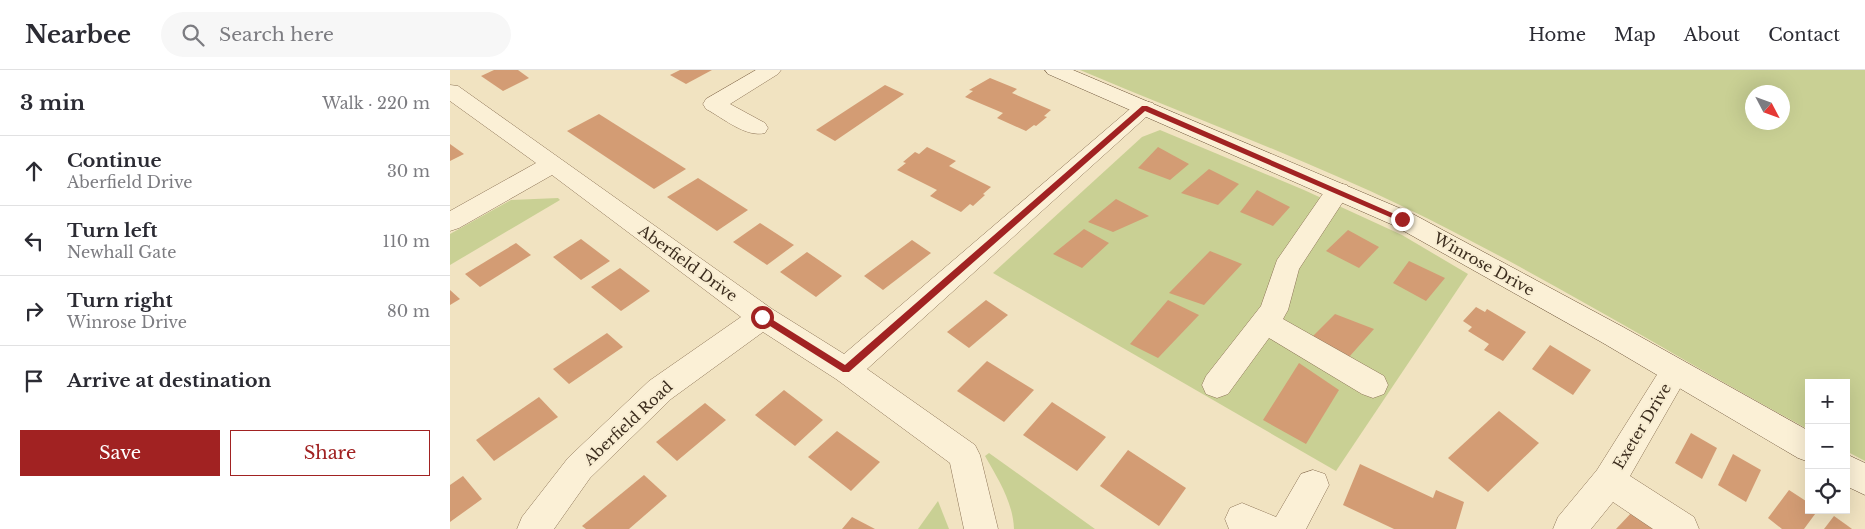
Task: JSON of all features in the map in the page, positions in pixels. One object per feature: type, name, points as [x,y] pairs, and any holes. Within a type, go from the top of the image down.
[{"type":"street","points":[[757,128],[714,104],[772,70]]},
{"type":"street","name":"Winrose Drive","points":[[1055,70],[1402,219],[1805,446]]},
{"type":"street","name":"Aberfield Drive","points":[[450,91],[502,126],[762,317],[846,370],[964,454],[981,529]]},
{"type":"street","points":[[846,370],[1144,108]]},
{"type":"street","points":[[450,222],[553,164]]},
{"type":"street","points":[[1217,385],[1274,310],[1286,267],[1338,191]]},
{"type":"street","name":"Aberfield Road","points":[[534,529],[579,468],[660,390],[762,317]]},
{"type":"street","points":[[1264,322],[1374,385]]},
{"type":"street","name":"Exeter Drive","points":[[1570,529],[1609,481],[1675,371]]},
{"type":"street","points":[[1850,471],[1865,480]]},
{"type":"street","name":"Exeter Drive","points":[[1609,481],[1682,529]]},
{"type":"street","points":[[1288,529],[1314,485]]},
{"type":"green space","points":[[1080,70],[1865,70],[1865,461],[1850,453],[1850,379],[1805,379],[1805,428],[1507,260],[1404,207],[1283,153]]},
{"type":"green space","points":[[1160,130],[1304,190],[1402,235],[1468,274],[1336,471],[993,273],[1142,137]]},
{"type":"green space","points":[[558,198],[560,200],[450,265],[450,234],[511,200]]},
{"type":"green space","points":[[989,453],[1095,529],[1014,529],[1008,500],[985,456]]},
{"type":"green space","points":[[938,501],[949,529],[918,529]]},
{"type":"building","points":[[494,70],[518,70],[529,78],[503,91],[481,76]]},
{"type":"building","points":[[680,70],[712,70],[686,84],[670,75]]},
{"type":"building","points":[[990,78],[1017,89],[1012,93],[1051,110],[1044,116],[1047,117],[1026,131],[997,118],[1003,113],[965,97],[973,91],[969,90]]},
{"type":"building","points":[[885,85],[904,94],[835,141],[816,130]]},
{"type":"building","points":[[599,114],[686,169],[654,189],[567,131]]},
{"type":"building","points":[[450,144],[464,154],[450,161]]},
{"type":"building","points":[[927,147],[956,161],[949,166],[991,187],[973,206],[970,204],[961,212],[930,196],[937,190],[897,170],[915,152],[919,154]]},
{"type":"building","points":[[1158,147],[1189,164],[1170,180],[1138,168]]},
{"type":"building","points":[[1209,169],[1239,184],[1218,205],[1181,193]]},
{"type":"building","points":[[698,178],[748,210],[717,231],[667,197]]},
{"type":"building","points":[[1257,190],[1290,207],[1273,226],[1240,212]]},
{"type":"building","points":[[1116,199],[1149,216],[1113,232],[1088,222]]},
{"type":"building","points":[[760,223],[794,245],[767,265],[733,242]]},
{"type":"building","points":[[1084,229],[1109,243],[1082,268],[1053,254]]},
{"type":"building","points":[[1348,230],[1379,247],[1359,268],[1326,251]]},
{"type":"building","points":[[581,239],[610,261],[581,280],[553,257]]},
{"type":"building","points":[[912,240],[931,253],[883,290],[864,276]]},
{"type":"building","points":[[516,243],[531,255],[480,287],[465,274]]},
{"type":"building","points":[[1210,251],[1242,264],[1204,305],[1169,293]]},
{"type":"building","points":[[807,252],[842,276],[816,297],[780,272]]},
{"type":"building","points":[[1409,261],[1445,278],[1426,301],[1393,283]]},
{"type":"building","points":[[620,268],[650,291],[621,311],[591,287]]},
{"type":"building","points":[[450,290],[460,299],[450,305]]},
{"type":"building","points":[[986,300],[1008,315],[969,348],[947,332]]},
{"type":"building","points":[[1168,300],[1199,315],[1158,358],[1130,344]]},
{"type":"building","points":[[1476,307],[1485,312],[1487,309],[1526,332],[1503,361],[1484,350],[1489,344],[1468,331],[1472,327],[1463,321]]},
{"type":"building","points":[[1335,314],[1374,329],[1349,357],[1312,337]]},
{"type":"building","points":[[607,333],[623,347],[569,384],[553,369]]},
{"type":"building","points":[[1550,345],[1591,370],[1573,395],[1532,369]]},
{"type":"building","points":[[987,361],[1034,390],[1004,422],[957,391]]},
{"type":"building","points":[[1299,363],[1339,390],[1306,444],[1263,420]]},
{"type":"building","points":[[784,390],[823,420],[795,446],[755,415]]},
{"type":"building","points":[[539,397],[558,417],[494,461],[476,440]]},
{"type":"building","points":[[1052,402],[1106,437],[1077,471],[1023,435]]},
{"type":"building","points":[[705,403],[726,420],[677,461],[656,442]]},
{"type":"building","points":[[1499,411],[1539,443],[1488,492],[1448,458]]},
{"type":"building","points":[[837,431],[880,462],[851,491],[808,457]]},
{"type":"building","points":[[1691,433],[1717,448],[1702,479],[1675,463]]},
{"type":"building","points":[[1128,450],[1186,488],[1159,526],[1100,486]]},
{"type":"building","points":[[1733,454],[1761,470],[1746,502],[1718,485]]},
{"type":"building","points":[[1360,464],[1433,498],[1436,490],[1464,502],[1456,529],[1394,529],[1343,505]]},
{"type":"building","points":[[644,475],[667,496],[629,529],[586,529],[582,526]]},
{"type":"building","points":[[463,476],[482,499],[450,522],[450,485]]},
{"type":"building","points":[[1789,490],[1805,500],[1805,514],[1815,514],[1804,529],[1782,529],[1768,518]]},
{"type":"building","points":[[1634,510],[1658,529],[1616,529]]},
{"type":"building","points":[[1834,516],[1848,526],[1852,529],[1824,529]]},
{"type":"building","points":[[852,517],[875,529],[842,529]]},
{"type":"route","points":[[762,317],[846,370],[1144,108],[1402,219]]}]
